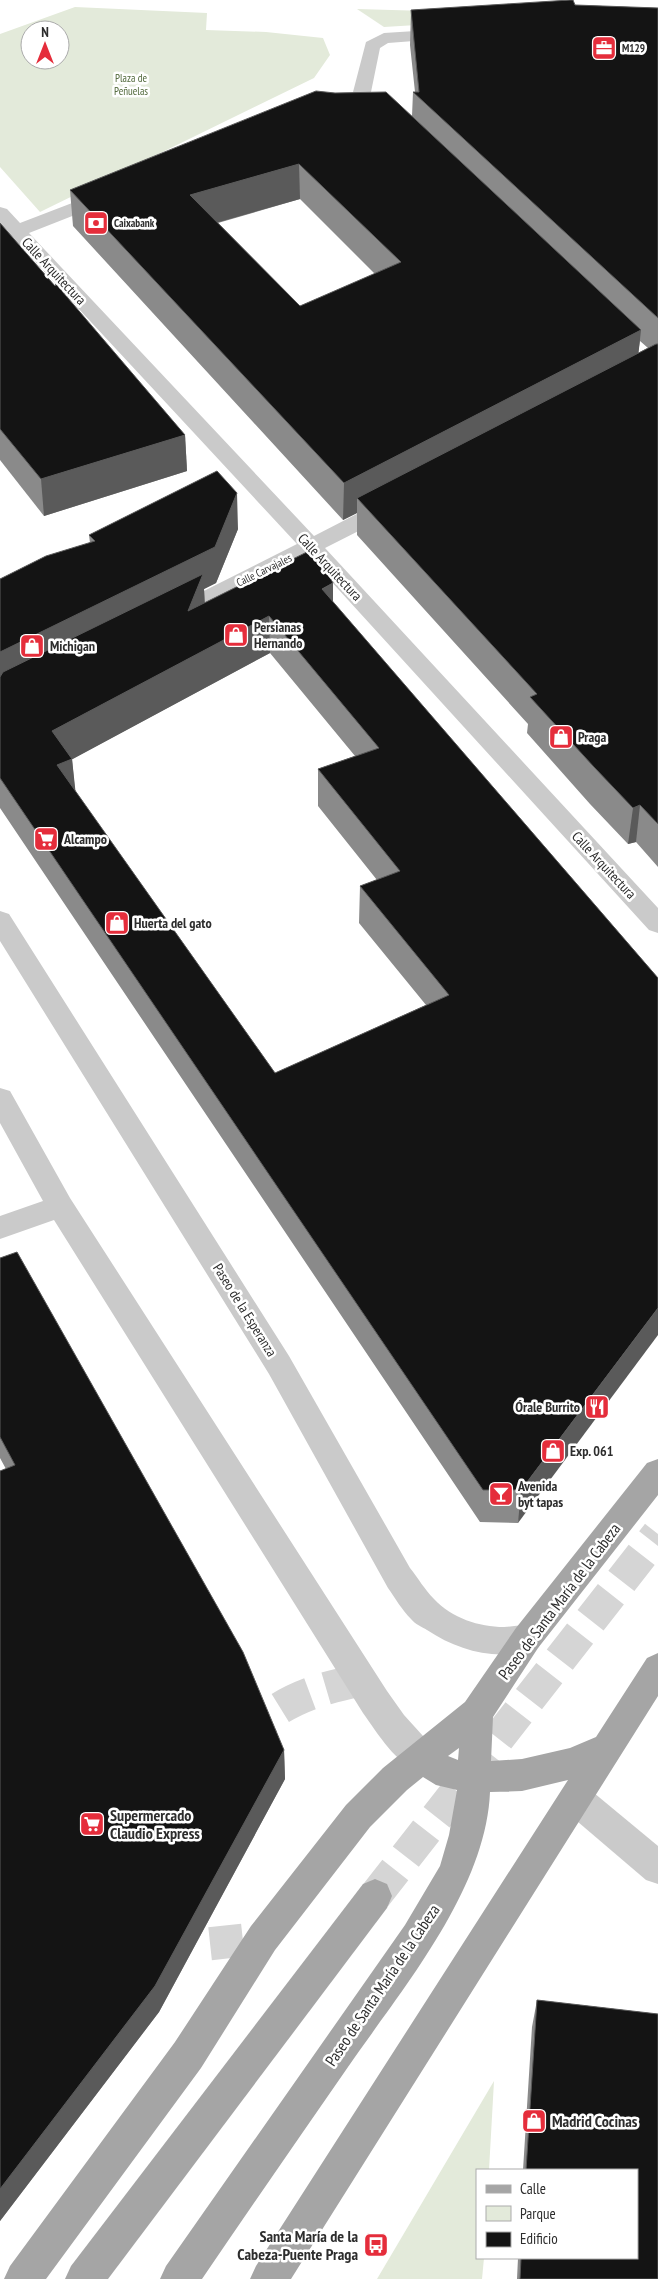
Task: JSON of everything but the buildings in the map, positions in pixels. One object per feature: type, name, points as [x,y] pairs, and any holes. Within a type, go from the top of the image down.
[{"type":"main road","name":"Paseo de Santa María de la Cabeza","points":[[179,2279],[417,1937],[455,1872],[466,1835],[473,1797],[477,1713],[527,1638],[658,1472]]},
{"type":"main road","points":[[269,2279],[658,1668]]},
{"type":"main road","points":[[23,2279],[188,2055],[269,1931],[358,1816],[395,1779],[477,1713]]},
{"type":"main road","points":[[421,1758],[448,1774],[474,1777],[522,1775],[574,1763],[609,1747]]},
{"type":"main road","points":[[84,2279],[375,1896]]},
{"type":"street","points":[[362,92],[372,46],[384,38],[462,33]]},
{"type":"street","points":[[344,99],[362,92]]},
{"type":"street","points":[[362,92],[377,105]]},
{"type":"street","points":[[17,231],[124,188]]},
{"type":"street","name":"Calle Arquitectura","points":[[0,213],[312,547],[658,924]]},
{"type":"street","name":"Calle Carvajales","points":[[151,626],[312,547],[408,496]]},
{"type":"street","name":"Paseo de la Esperanza","points":[[0,920],[279,1365],[399,1578],[423,1610],[456,1632],[480,1639],[505,1641],[527,1638]]},
{"type":"street","points":[[0,1098],[60,1206],[375,1702],[392,1726],[421,1758]]},
{"type":"street","points":[[0,1228],[60,1206]]},
{"type":"street","points":[[576,1799],[658,1868]]},
{"type":"green space","name":"Plaza de Peñuelas","points":[[75,7],[207,13],[206,30],[266,32],[323,38],[330,55],[314,78],[40,212],[0,167],[0,34],[20,27],[20,70],[70,70],[70,20],[39,20]]},
{"type":"green space","points":[[357,9],[496,13],[499,20],[384,27]]},
{"type":"green space","points":[[494,2081],[489,2169],[476,2169],[476,2259],[484,2259],[482,2279],[377,2279]]},
{"type":"tunnel","points":[[375,1896],[658,1534]]},
{"type":"tunnel","points":[[244,1742],[267,1717],[296,1700],[311,1693],[361,1680]]},
{"type":"tunnel","points":[[188,1905],[188,1926],[208,1944],[263,1938]]},
{"type":"place","name":"M129","points":[[604,48]]},
{"type":"place","name":"Caixabank","points":[[96,223]]},
{"type":"place","name":"Persianas Hernando","points":[[236,635]]},
{"type":"place","name":"Michigan","points":[[32,646]]},
{"type":"place","name":"Praga","points":[[561,737]]},
{"type":"place","name":"Alcampo","points":[[46,839]]},
{"type":"place","name":"Huerta del gato","points":[[117,923]]},
{"type":"place","name":"Órale Burrito","points":[[597,1407]]},
{"type":"place","name":"Exp. 061","points":[[553,1451]]},
{"type":"place","name":"Avenida byt tapas","points":[[501,1494]]},
{"type":"place","name":"Supermercado Claudio Express","points":[[92,1824]]},
{"type":"place","name":"Madrid Cocinas","points":[[534,2121]]},
{"type":"place","name":"Santa María de la Cabeza-Puente Praga","points":[[376,2245]]}]
